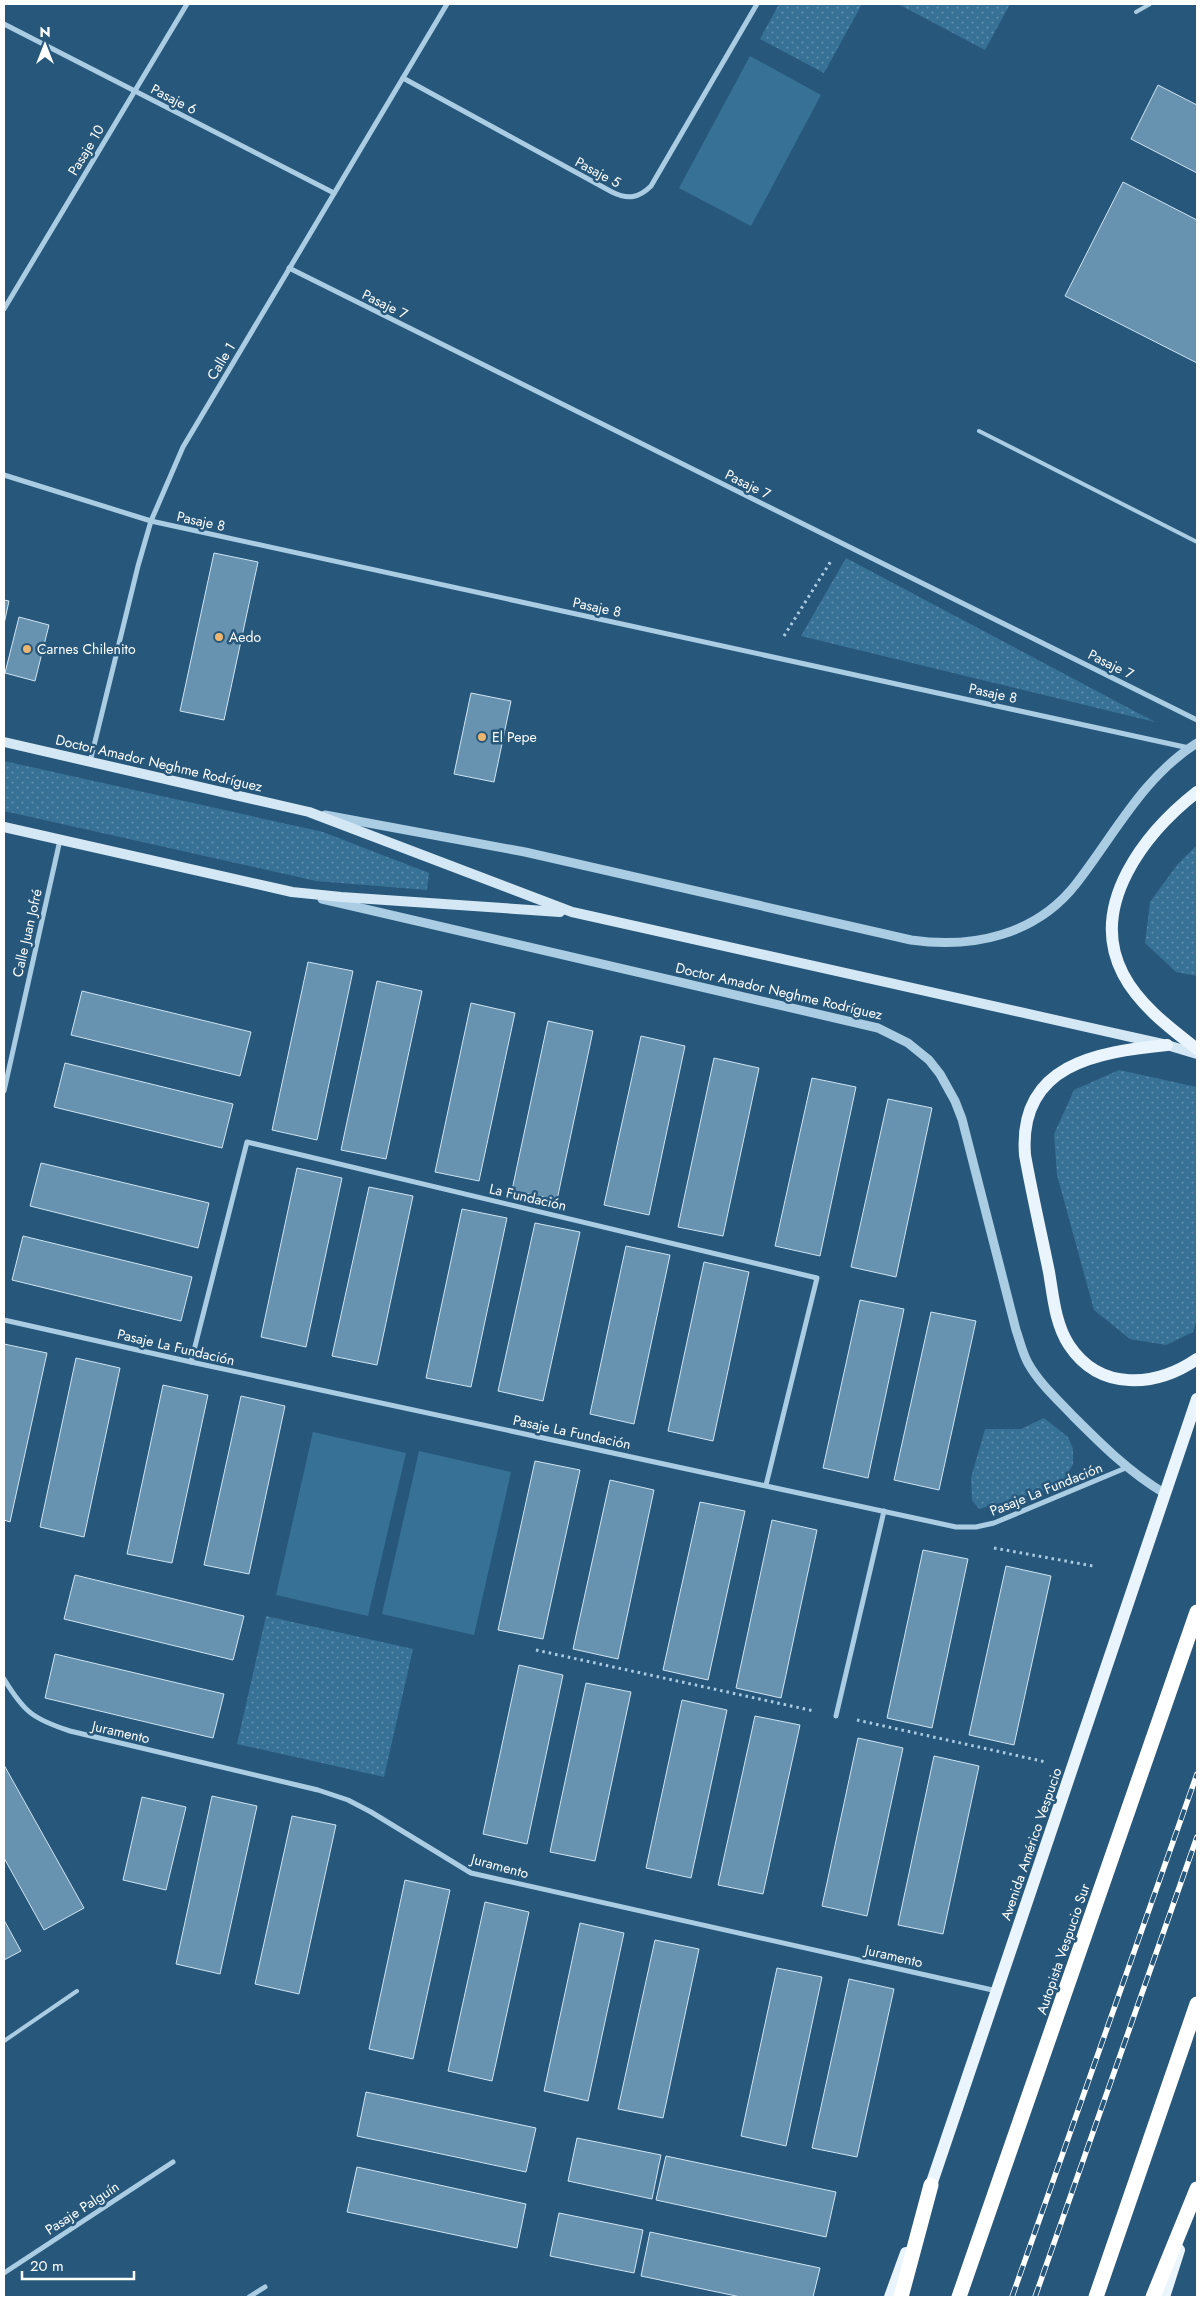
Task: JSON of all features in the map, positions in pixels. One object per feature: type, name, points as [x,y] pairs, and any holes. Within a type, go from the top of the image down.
[{"type":"highway","name":"Autopista Vespucio Sur","points":[[959,2297],[1197,1612]]},
{"type":"highway","points":[[1096,2297],[1197,2004]]},
{"type":"highway","points":[[902,2297],[931,2186]]},
{"type":"highway","points":[[1153,2297],[1197,2189]]},
{"type":"main road","name":"Doctor Amador Neghme Rodríguez","points":[[4,742],[309,812],[572,912],[1167,1045],[1197,1054]]},
{"type":"main road","points":[[1197,792],[1155,832],[1128,871],[1116,898],[1113,937],[1114,951],[1122,974],[1138,997],[1160,1019],[1197,1049]]},
{"type":"main road","name":"Doctor Amador Neghme Rodríguez","points":[[4,828],[292,892],[341,898],[572,912]]},
{"type":"main road","points":[[1167,1045],[1103,1053],[1090,1057],[1063,1071],[1049,1082],[1032,1106],[1025,1132],[1025,1155],[1057,1314],[1070,1346],[1087,1364],[1097,1370],[1130,1381],[1165,1376],[1197,1359]]},
{"type":"main road","name":"Avenida Américo Vespucio","points":[[890,2297],[931,2186],[1197,1399]]},
{"type":"main road","points":[[1164,2297],[1197,2194]]},
{"type":"street","name":"Pasaje 10","points":[[4,309],[187,4]]},
{"type":"street","name":"Calle 1","points":[[90,762],[138,566],[151,521],[183,447],[447,4]]},
{"type":"street","name":"Pasaje 5","points":[[403,78],[612,192],[622,197],[634,197],[644,193],[651,186],[757,4]]},
{"type":"street","name":"Pasaje 6","points":[[4,24],[334,193]]},
{"type":"street","name":"Pasaje 7","points":[[289,268],[1197,720]]},
{"type":"street","name":"Pasaje 8","points":[[4,475],[151,521],[771,656],[1193,745]]},
{"type":"street","name":"Doctor Amador Neghme Rodríguez","points":[[309,812],[525,852],[911,940],[936,944],[962,943],[988,939],[1013,931],[1037,919],[1057,903],[1075,884],[1144,788],[1193,745]]},
{"type":"street","name":"Calle Juan Jofré","points":[[4,1091],[60,840]]},
{"type":"street","name":"Doctor Amador Neghme Rodríguez","points":[[292,892],[878,1028],[908,1043],[929,1060],[940,1074],[962,1119],[1016,1330],[1029,1365],[1054,1397],[1128,1467],[1164,1493]]},
{"type":"street","name":"La Fundación","points":[[191,1362],[247,1142],[817,1278],[766,1485]]},
{"type":"street","name":"Pasaje La Fundación","points":[[4,1320],[191,1362],[956,1526],[976,1527],[994,1523],[1128,1467]]},
{"type":"street","points":[[836,1716],[884,1511]]},
{"type":"street","name":"Juramento","points":[[4,1679],[24,1708],[41,1722],[70,1732],[318,1790],[348,1800],[471,1873],[997,1990]]},
{"type":"street","name":"Pasaje Palguín","points":[[4,2273],[173,2162]]},
{"type":"street","points":[[249,2297],[266,2287]]},
{"type":"lane","points":[[1136,12],[1150,4]]},
{"type":"lane","points":[[979,431],[1197,542]]},
{"type":"lane","points":[[4,2040],[77,1990]]},
{"type":"path","points":[[771,656],[842,544]]},
{"type":"path","points":[[536,1650],[1054,1763]]},
{"type":"shaded area","points":[[779,4],[862,4],[824,73],[760,39]]},
{"type":"shaded area","points":[[898,4],[1010,4],[985,50]]},
{"type":"shaded area","points":[[750,56],[821,95],[751,226],[679,188]]},
{"type":"shaded area","points":[[846,558],[1155,722],[801,636]]},
{"type":"shaded area","points":[[4,761],[323,832],[429,873],[427,890],[316,881],[4,811]]},
{"type":"shaded area","points":[[1197,845],[1197,976],[1176,972],[1145,943],[1150,902],[1177,865]]},
{"type":"shaded area","points":[[1119,1070],[1197,1087],[1197,1319],[1193,1332],[1166,1345],[1130,1339],[1094,1310],[1057,1175],[1054,1134],[1074,1090]]},
{"type":"shaded area","points":[[1044,1418],[1068,1437],[1073,1449],[1073,1464],[1064,1480],[1052,1488],[979,1509],[972,1500],[971,1478],[985,1429],[1021,1429]]},
{"type":"shaded area","points":[[313,1432],[406,1453],[368,1616],[276,1595]]},
{"type":"shaded area","points":[[419,1451],[511,1472],[474,1635],[382,1614]]},
{"type":"shaded area","points":[[266,1616],[413,1649],[384,1777],[237,1744]]},
{"type":"building","points":[[1158,85],[1197,105],[1197,173],[1131,139]]},
{"type":"building","points":[[1123,182],[1197,220],[1197,363],[1065,296]]},
{"type":"building","name":"Aedo","points":[[214,553],[258,562],[224,720],[180,711]]},
{"type":"building","points":[[4,600],[9,601],[4,624]]},
{"type":"building","name":"Carnes Chilenito","points":[[19,617],[49,625],[35,681],[5,673]]},
{"type":"building","name":"El Pepe","points":[[471,693],[511,701],[494,782],[454,774]]},
{"type":"building","points":[[308,962],[353,971],[317,1140],[272,1130]]},
{"type":"building","points":[[377,981],[422,991],[386,1159],[341,1150]]},
{"type":"building","points":[[82,991],[251,1032],[240,1076],[71,1035]]},
{"type":"building","points":[[471,1003],[515,1013],[479,1181],[435,1172]]},
{"type":"building","points":[[548,1021],[593,1031],[557,1200],[512,1190]]},
{"type":"building","points":[[641,1036],[685,1046],[649,1215],[604,1205]]},
{"type":"building","points":[[714,1058],[759,1068],[723,1236],[678,1227]]},
{"type":"building","points":[[65,1063],[233,1104],[222,1148],[54,1107]]},
{"type":"building","points":[[812,1078],[856,1087],[820,1256],[775,1246]]},
{"type":"building","points":[[888,1099],[932,1108],[896,1277],[851,1267]]},
{"type":"building","points":[[41,1163],[209,1203],[198,1248],[30,1206]]},
{"type":"building","points":[[297,1168],[342,1178],[306,1347],[261,1337]]},
{"type":"building","points":[[369,1187],[413,1196],[377,1365],[332,1356]]},
{"type":"building","points":[[462,1209],[507,1218],[471,1387],[426,1378]]},
{"type":"building","points":[[535,1223],[580,1232],[543,1401],[498,1391]]},
{"type":"building","points":[[23,1236],[192,1277],[181,1321],[12,1280]]},
{"type":"building","points":[[626,1246],[670,1255],[634,1424],[590,1414]]},
{"type":"building","points":[[704,1262],[749,1272],[713,1441],[668,1431]]},
{"type":"building","points":[[860,1300],[904,1309],[868,1478],[823,1468]]},
{"type":"building","points":[[931,1312],[976,1321],[939,1490],[894,1480]]},
{"type":"building","points":[[4,1344],[47,1353],[10,1522],[4,1520]]},
{"type":"building","points":[[76,1358],[120,1368],[84,1537],[40,1527]]},
{"type":"building","points":[[163,1385],[208,1395],[172,1563],[127,1554]]},
{"type":"building","points":[[241,1396],[285,1406],[249,1574],[204,1565]]},
{"type":"building","points":[[535,1461],[580,1470],[543,1639],[498,1630]]},
{"type":"building","points":[[610,1480],[654,1490],[618,1659],[573,1649]]},
{"type":"building","points":[[700,1502],[745,1511],[708,1680],[663,1670]]},
{"type":"building","points":[[772,1520],[817,1530],[781,1698],[736,1688]]},
{"type":"building","points":[[923,1550],[968,1559],[932,1728],[887,1718]]},
{"type":"building","points":[[1006,1566],[1051,1576],[1014,1745],[969,1735]]},
{"type":"building","points":[[75,1575],[244,1616],[233,1660],[64,1619]]},
{"type":"building","points":[[55,1654],[224,1694],[213,1738],[45,1698]]},
{"type":"building","points":[[519,1665],[563,1675],[527,1844],[483,1834]]},
{"type":"building","points":[[586,1683],[631,1692],[595,1861],[550,1852]]},
{"type":"building","points":[[682,1700],[727,1710],[691,1878],[646,1868]]},
{"type":"building","points":[[755,1716],[800,1725],[763,1894],[718,1885]]},
{"type":"building","points":[[858,1738],[903,1748],[867,1916],[822,1906]]},
{"type":"building","points":[[934,1756],[979,1766],[943,1934],[898,1925]]},
{"type":"building","points":[[4,1765],[84,1908],[44,1930],[4,1858]]},
{"type":"building","points":[[212,1796],[257,1806],[220,1974],[176,1964]]},
{"type":"building","points":[[142,1797],[186,1807],[166,1890],[123,1880]]},
{"type":"building","points":[[292,1816],[336,1825],[299,1994],[255,1984]]},
{"type":"building","points":[[405,1880],[450,1890],[413,2059],[369,2049]]},
{"type":"building","points":[[485,1902],[529,1912],[492,2081],[448,2071]]},
{"type":"building","points":[[4,1920],[21,1951],[4,1960]]},
{"type":"building","points":[[580,1923],[624,1933],[588,2101],[544,2091]]},
{"type":"building","points":[[655,1940],[699,1949],[663,2118],[618,2109]]},
{"type":"building","points":[[777,1968],[822,1977],[786,2146],[741,2136]]},
{"type":"building","points":[[849,1979],[894,1989],[857,2157],[812,2148]]},
{"type":"building","points":[[366,2092],[536,2128],[526,2172],[357,2136]]},
{"type":"building","points":[[577,2138],[661,2155],[652,2199],[568,2181]]},
{"type":"building","points":[[666,2156],[836,2192],[826,2237],[656,2200]]},
{"type":"building","points":[[357,2167],[526,2204],[517,2248],[347,2212]]},
{"type":"building","points":[[559,2213],[643,2230],[634,2273],[550,2256]]},
{"type":"building","points":[[650,2232],[820,2268],[813,2297],[741,2297],[641,2276]]},
{"type":"railway","points":[[1012,2297],[1197,1774]]},
{"type":"railway","points":[[1035,2297],[1197,1837]]},
{"type":"place","name":"Aedo","points":[[219,637]]},
{"type":"place","name":"Carnes Chilenito","points":[[27,649]]},
{"type":"place","name":"El Pepe","points":[[482,737]]}]
